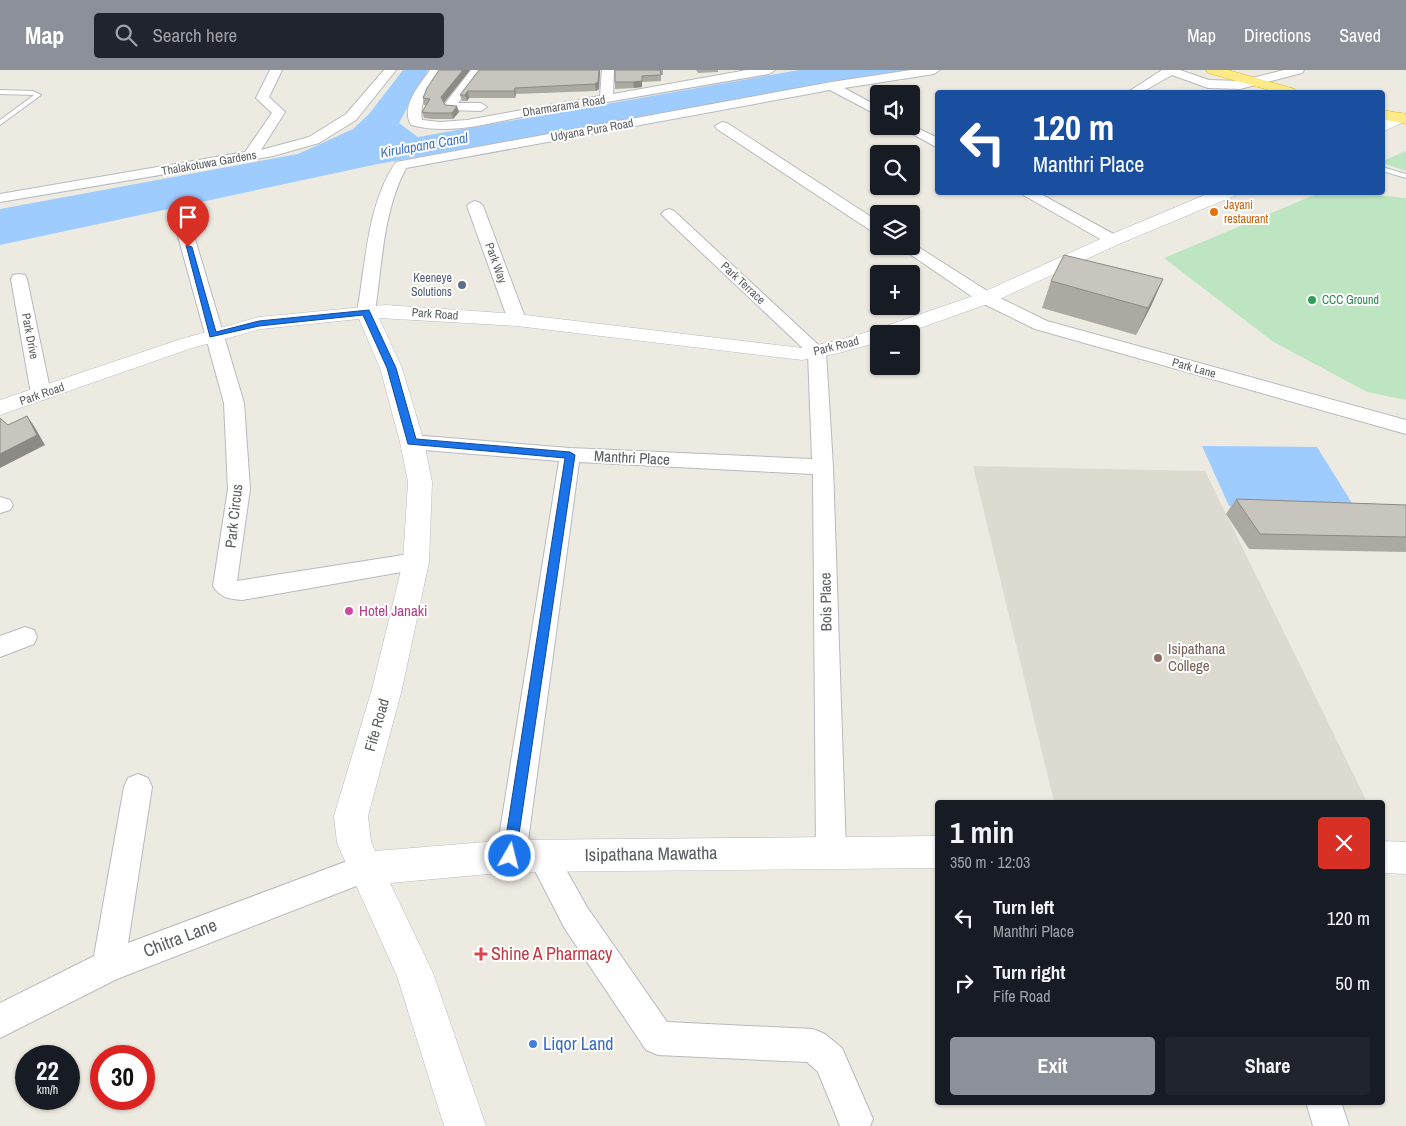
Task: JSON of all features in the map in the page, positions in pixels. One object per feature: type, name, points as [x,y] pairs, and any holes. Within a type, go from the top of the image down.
[{"type":"highway","points":[[1213,70],[1282,90]]},
{"type":"highway","points":[[1385,115],[1404,118]]},
{"type":"main road","points":[[1385,126],[1404,118]]},
{"type":"main road","name":"Park Road","points":[[906,325],[986,298],[1113,240],[1221,195]]},
{"type":"main road","name":"Park Road","points":[[0,408],[213,335],[259,323],[366,312],[402,311],[517,320],[802,354],[817,352],[870,337]]},
{"type":"main road","name":"Fife Road","points":[[366,312],[392,368],[412,442],[420,482],[416,562],[387,689],[351,816],[354,843],[414,973],[465,1126]]},
{"type":"main road","name":"Isipathana Mawatha","points":[[366,868],[526,856],[935,852]]},
{"type":"main road","points":[[1385,857],[1406,858]]},
{"type":"street","points":[[250,156],[279,112],[262,98],[276,70],[266,70]]},
{"type":"street","name":"Thalakotuwa Gardens","points":[[0,198],[273,152],[314,140],[351,117],[390,70]]},
{"type":"street","name":"Dharmarama Road","points":[[436,70],[419,95],[413,115],[416,122],[427,126],[460,123],[565,106],[769,70]]},
{"type":"street","points":[[477,70],[450,105],[453,107],[565,106]]},
{"type":"street","points":[[606,99],[608,70]]},
{"type":"street","name":"Udyana Pura Road","points":[[366,312],[384,200],[401,165],[832,86],[934,70]]},
{"type":"street","points":[[1137,90],[1170,71],[1208,84],[1240,85],[1298,70]]},
{"type":"street","points":[[832,86],[870,107]]},
{"type":"street","points":[[722,126],[870,223]]},
{"type":"street","points":[[920,134],[935,142]]},
{"type":"street","points":[[1030,195],[1113,240]]},
{"type":"street","name":"Park Way","points":[[475,206],[517,320]]},
{"type":"street","name":"Park Terrace","points":[[669,214],[817,352]]},
{"type":"street","name":"Park Circus","points":[[184,229],[234,403],[239,489],[225,586],[231,590],[242,591],[416,562]]},
{"type":"street","name":"Park Lane","points":[[920,255],[986,298],[1041,325],[1406,427]]},
{"type":"street","name":"Park Drive","points":[[19,279],[41,394]]},
{"type":"street","name":"Bois Place","points":[[817,352],[823,467],[831,852]]},
{"type":"street","name":"Manthri Place","points":[[412,442],[570,455],[823,467]]},
{"type":"street","points":[[570,455],[526,856],[576,918],[658,1038],[813,1046],[830,1060],[855,1119]]},
{"type":"street","points":[[0,647],[25,637]]},
{"type":"street","points":[[108,966],[138,787]]},
{"type":"street","name":"Chitra Lane","points":[[0,1021],[108,966],[366,868]]},
{"type":"street","points":[[1324,1105],[1331,1126]]},
{"type":"lane","points":[[0,92],[33,92],[38,95],[0,123]]},
{"type":"lane","points":[[1385,170],[1406,176]]},
{"type":"shaded area","name":"Isipathana College","points":[[973,466],[1205,471],[1366,800],[1054,800]]},
{"type":"green space","points":[[1406,151],[1406,171],[1385,164],[1385,160]]},
{"type":"green space","name":"CCC Ground","points":[[1314,195],[1374,195],[1406,198],[1406,400],[1367,392],[1272,341],[1164,258]]},
{"type":"water","name":"Kirulapana Canal","points":[[403,70],[428,70],[399,123],[418,137],[799,70],[909,70],[378,164],[0,245],[0,209],[298,154],[353,129],[369,114]]},
{"type":"water","points":[[1202,446],[1317,447],[1357,511],[1229,506]]},
{"type":"building","points":[[439,70],[463,70],[441,97],[445,105],[457,106],[452,113],[422,112],[430,99],[423,98],[427,88]]},
{"type":"building","points":[[479,70],[599,70],[598,82],[595,84],[515,88],[514,91],[468,91],[465,95],[460,95]]},
{"type":"building","points":[[615,70],[660,70],[661,75],[642,76],[642,81],[615,82]]},
{"type":"building","points":[[1064,255],[1163,279],[1148,308],[1051,281]]},
{"type":"building","points":[[27,416],[37,435],[0,454],[0,418],[8,425]]},
{"type":"building","points":[[1236,499],[1406,505],[1406,537],[1260,534]]},
{"type":"place","name":"Jayani restaurant","points":[[1214,212]]},
{"type":"place","name":"Keeneye Solutions","points":[[462,285]]},
{"type":"place","name":"CCC Ground","points":[[1312,300]]},
{"type":"place","name":"Hotel Janaki","points":[[349,611]]},
{"type":"place","name":"Isipathana College","points":[[1158,658]]},
{"type":"place","name":"Shine A Pharmacy","points":[[481,954]]},
{"type":"place","name":"Liqor Land","points":[[533,1044]]},
{"type":"route","points":[[188,247],[213,335],[259,323],[331,314],[366,312],[392,368],[412,442],[570,455],[510,856]]}]
